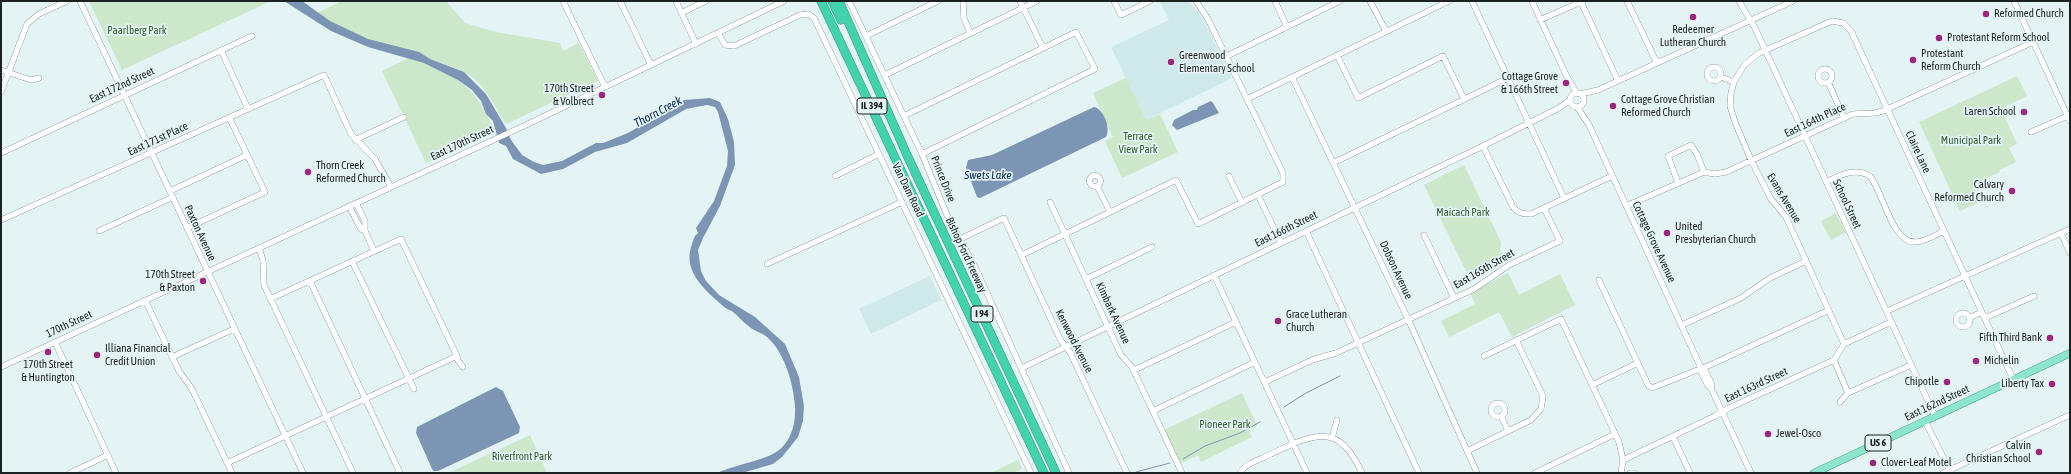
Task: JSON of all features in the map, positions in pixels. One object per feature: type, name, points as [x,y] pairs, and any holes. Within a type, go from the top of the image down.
[{"type":"highway","name":"I 94","points":[[816,1],[909,192],[921,210]]},
{"type":"highway","name":"IL 394","points":[[822,1],[921,210]]},
{"type":"highway","name":"I 94","points":[[832,1],[891,126],[907,155]]},
{"type":"highway","name":"IL 394","points":[[839,1],[907,155]]},
{"type":"highway","name":"Bishop Ford Freeway","points":[[907,155],[1056,473]]},
{"type":"highway","name":"Bishop Ford Freeway","points":[[921,210],[1044,473]]},
{"type":"main road","name":"East 162nd Street","points":[[1816,473],[2070,353]]},
{"type":"street","points":[[1,92],[27,24],[39,14],[67,1]]},
{"type":"street","name":"Paxton Avenue","points":[[80,1],[303,473]]},
{"type":"street","points":[[564,1],[605,87]]},
{"type":"street","points":[[620,1],[651,65]]},
{"type":"street","points":[[676,1],[696,44]]},
{"type":"street","points":[[681,13],[706,1]]},
{"type":"street","name":"East 170th Street","points":[[146,300],[528,124],[784,1]]},
{"type":"street","name":"Prince Drive","points":[[850,1],[922,154],[947,216],[960,239],[1022,368],[1069,473]]},
{"type":"street","points":[[866,36],[938,1]]},
{"type":"street","points":[[963,1],[964,18],[970,34]]},
{"type":"street","points":[[1020,1],[1043,48]]},
{"type":"street","points":[[885,75],[1037,1]]},
{"type":"street","points":[[1114,1],[1121,16],[1150,1]]},
{"type":"street","points":[[1022,255],[1176,180],[1198,224],[1281,184],[1284,180],[1283,173],[1208,19],[1196,1]]},
{"type":"street","points":[[1275,1],[1288,27]]},
{"type":"street","points":[[1226,56],[1288,27],[1331,3],[1340,1]]},
{"type":"street","points":[[1370,1],[1386,31]]},
{"type":"street","points":[[1247,99],[1449,1]]},
{"type":"street","points":[[1472,1],[1564,198]]},
{"type":"street","points":[[1532,1],[1575,96]]},
{"type":"street","points":[[1627,1],[1657,63]]},
{"type":"street","name":"School Street","points":[[1739,1],[1765,50],[1935,416]]},
{"type":"street","name":"East 166th Street","points":[[1022,368],[1483,146],[1559,108],[1575,96],[1598,90],[1793,1]]},
{"type":"street","points":[[2014,1],[2069,117],[2031,132]]},
{"type":"street","points":[[1540,20],[1582,2],[1618,81]]},
{"type":"street","name":"Van Dam Road","points":[[718,33],[725,45],[734,46],[800,14],[811,16],[817,23],[1031,473]]},
{"type":"street","name":"Claire Lane","points":[[1765,50],[1827,22],[1832,21],[1843,23],[1851,31],[2014,379]]},
{"type":"street","points":[[904,116],[1076,32],[1095,69],[922,154]]},
{"type":"street","name":"East 172nd Street","points":[[1,153],[252,36]]},
{"type":"street","name":"East 164th Place","points":[[1626,206],[1704,172],[1715,174],[1726,172],[1856,113],[1875,114],[2033,42]]},
{"type":"street","points":[[221,50],[248,109]]},
{"type":"street","points":[[1721,77],[1734,82],[1744,65],[1765,50]]},
{"type":"street","points":[[1337,55],[1358,98],[1443,56],[1464,99]]},
{"type":"street","points":[[1,70],[31,80],[39,78]]},
{"type":"street","name":"East 171st Place","points":[[1,220],[324,75],[355,140]]},
{"type":"street","name":"Dobson Avenue","points":[[1292,77],[1408,319],[1477,473]]},
{"type":"street","points":[[1332,163],[1508,78]]},
{"type":"street","name":"Evans Avenue","points":[[1734,82],[1731,93],[1732,115],[1751,160],[1771,199],[1786,217],[1844,344]]},
{"type":"street","points":[[1828,82],[1844,118]]},
{"type":"street","name":"East 166th Street","points":[[1559,108],[1575,107],[1584,102],[1598,90]]},
{"type":"street","name":"Cottage Grove Avenue","points":[[1575,96],[1584,102],[1589,125],[1682,325],[1701,368],[1702,374],[1708,386],[1711,388],[1751,473]]},
{"type":"street","name":"Cottage Grove Avenue","points":[[1575,96],[1575,107],[1589,125]]},
{"type":"street","points":[[187,228],[265,192],[230,117]]},
{"type":"street","points":[[390,187],[378,163],[355,140],[404,117]]},
{"type":"street","points":[[1678,183],[1668,156],[1691,145],[1697,154],[1704,172]]},
{"type":"street","points":[[1483,146],[1513,207],[1516,211],[1523,214],[1531,214],[1612,176]]},
{"type":"street","points":[[835,176],[879,154]]},
{"type":"street","points":[[170,191],[247,155]]},
{"type":"street","points":[[1826,182],[1849,171],[1856,171],[1870,176],[1898,234],[1908,242],[1920,242],[1944,231]]},
{"type":"street","points":[[1229,176],[1242,203]]},
{"type":"street","points":[[1097,186],[1110,212]]},
{"type":"street","points":[[1258,195],[1281,243]]},
{"type":"street","points":[[99,231],[172,197]]},
{"type":"street","points":[[767,264],[902,202]]},
{"type":"street","name":"Kimbark Avenue","points":[[1050,202],[1121,355],[1134,370],[1182,473]]},
{"type":"street","points":[[356,203],[365,221],[365,231],[374,251]]},
{"type":"street","points":[[349,206],[361,229],[365,231]]},
{"type":"street","name":"East 165th Street","points":[[1265,382],[1312,360],[1332,355],[1474,289],[1509,265],[1560,241],[1544,208]]},
{"type":"street","name":"Kenwood Avenue","points":[[960,239],[1004,218],[1127,473]]},
{"type":"street","points":[[1886,311],[2070,229]]},
{"type":"street","points":[[1306,231],[1419,473]]},
{"type":"street","points":[[2061,234],[2070,253]]},
{"type":"street","points":[[1424,235],[1454,298]]},
{"type":"street","points":[[270,300],[401,239],[457,356],[458,361],[463,367]]},
{"type":"street","points":[[1086,279],[1152,247]]},
{"type":"street","points":[[259,248],[263,260],[264,285],[270,300],[353,473]]},
{"type":"street","points":[[352,261],[414,389]]},
{"type":"street","points":[[1682,325],[1741,298],[1770,278],[1806,261]]},
{"type":"street","points":[[1214,275],[1307,473]]},
{"type":"street","points":[[1599,280],[1648,385],[1652,388],[1701,368],[1829,310]]},
{"type":"street","points":[[310,281],[400,473]]},
{"type":"street","points":[[1985,318],[2034,296]]},
{"type":"street","points":[[146,300],[172,357],[179,371],[192,389],[232,473]]},
{"type":"street","name":"170th Street","points":[[1,367],[146,300]]},
{"type":"street","points":[[1969,318],[1982,312]]},
{"type":"street","points":[[1484,356],[1561,319],[1621,447],[1623,460],[1621,473]]},
{"type":"street","points":[[1134,370],[1236,322]]},
{"type":"street","points":[[1848,393],[1834,360],[1844,344],[1892,322]]},
{"type":"street","points":[[172,357],[234,329]]},
{"type":"street","points":[[1467,451],[1535,417],[1541,409],[1543,396],[1516,340]]},
{"type":"street","points":[[55,342],[116,473]]},
{"type":"street","points":[[227,463],[457,356]]},
{"type":"street","name":"East 163rd Street","points":[[1623,460],[1834,360]]},
{"type":"street","points":[[1153,411],[1255,362]]},
{"type":"street","points":[[1592,385],[1638,363]]},
{"type":"street","points":[[1840,402],[1848,393],[1911,365]]},
{"type":"street","points":[[1943,473],[1950,472],[2070,415]]},
{"type":"street","points":[[1501,416],[1508,431]]},
{"type":"street","points":[[1332,438],[1337,420]]},
{"type":"street","points":[[1925,421],[1950,472]]},
{"type":"street","points":[[1534,473],[1615,434]]},
{"type":"street","points":[[1240,473],[1248,466],[1293,444],[1315,437],[1332,438],[1351,452],[1362,473]]},
{"type":"street","points":[[1673,437],[1690,473]]},
{"type":"street","points":[[70,473],[108,455]]},
{"type":"shaded area","name":"Greenwood Elementary School","points":[[1189,1],[1204,20],[1232,78],[1146,120],[1111,47],[1169,20],[1160,2]]},
{"type":"shaded area","points":[[930,276],[941,300],[871,334],[859,309]]},
{"type":"green space","name":"Paarlberg Park","points":[[89,1],[271,1],[122,70]]},
{"type":"green space","points":[[342,1],[446,1],[465,23],[496,32],[560,43],[563,51],[579,43],[598,81],[506,124],[489,96],[479,83],[467,74],[448,65],[386,47],[358,37],[315,14]]},
{"type":"green space","points":[[411,57],[444,71],[456,78],[470,90],[486,112],[494,129],[426,163],[382,71]]},
{"type":"green space","name":"Municipal Park","points":[[2017,76],[2027,96],[2001,109],[2017,144],[2009,148],[2016,162],[1999,170],[2000,172],[1972,185],[1980,202],[1960,211],[1919,122]]},
{"type":"green space","name":"Terrace View Park","points":[[1126,78],[1146,120],[1160,114],[1178,152],[1122,178],[1105,141],[1113,137],[1093,93]]},
{"type":"green space","name":"Maicach Park","points":[[1464,165],[1501,242],[1500,249],[1505,262],[1471,281],[1424,185]]},
{"type":"green space","points":[[1836,213],[1846,232],[1831,240],[1821,221]]},
{"type":"green space","points":[[1508,273],[1519,295],[1560,274],[1575,305],[1512,337],[1499,312],[1449,337],[1441,321],[1475,304],[1470,293]]},
{"type":"green space","name":"Pioneer Park","points":[[1242,393],[1257,426],[1249,431],[1252,437],[1201,462],[1198,455],[1180,464],[1164,430]]},
{"type":"green space","name":"Riverfront Park","points":[[530,435],[547,473],[448,473]]},
{"type":"green space","points":[[1018,460],[1022,469],[1013,473],[991,473]]},
{"type":"water","points":[[284,1],[302,1],[330,21],[368,39],[419,52],[430,59],[464,72],[486,94],[506,128],[511,140],[522,155],[543,165],[562,161],[596,143],[603,143],[628,133],[684,100],[710,98],[720,102],[728,119],[734,142],[735,165],[720,206],[698,250],[701,271],[706,281],[719,295],[755,317],[785,344],[799,377],[804,406],[803,421],[798,437],[782,457],[773,464],[742,473],[717,473],[732,467],[759,460],[774,454],[779,450],[790,436],[794,424],[795,406],[790,378],[779,351],[765,336],[753,329],[733,312],[724,307],[702,286],[692,271],[690,254],[695,236],[698,233],[696,228],[714,201],[727,166],[728,151],[718,112],[715,107],[707,105],[686,109],[627,143],[595,152],[563,169],[541,174],[513,159],[506,146],[499,143],[493,121],[486,114],[481,101],[472,90],[458,80],[424,63],[368,47],[331,31]]},
{"type":"water","points":[[1211,101],[1219,113],[1177,130],[1172,125],[1174,120],[1193,110],[1197,110],[1198,107]]},
{"type":"water","name":"Swets Lake","points":[[1094,107],[1101,111],[1106,120],[1108,129],[1106,137],[980,198],[977,197],[966,168],[968,160],[992,155]]},
{"type":"water","points":[[496,387],[503,391],[520,427],[519,433],[438,471],[433,471],[416,433],[417,427]]},
{"type":"waterway","points":[[1284,407],[1306,393],[1340,376]]},
{"type":"waterway","points":[[1183,459],[1205,446],[1240,433],[1260,422]]},
{"type":"waterway","points":[[1136,472],[1170,463]]},
{"type":"place","name":"Reformed Church","points":[[1986,14]]},
{"type":"place","name":"Redeemer Lutheran Church","points":[[1693,17]]},
{"type":"place","name":"Protestant Reform School","points":[[1939,38]]},
{"type":"place","name":"Protestant Reform Church","points":[[1913,60]]},
{"type":"place","name":"Greenwood Elementary School","points":[[1171,62]]},
{"type":"place","name":"Cottage Grove & 166th Street","points":[[1566,83]]},
{"type":"place","name":"170th Street & Volbrect","points":[[602,95]]},
{"type":"place","name":"Cottage Grove Christian Reformed Church","points":[[1613,106]]},
{"type":"place","name":"Laren School","points":[[2024,112]]},
{"type":"place","name":"Thorn Creek Reformed Church","points":[[308,172]]},
{"type":"place","name":"Calvary Reformed Church","points":[[2012,191]]},
{"type":"place","name":"United Presbyterian Church","points":[[1667,233]]},
{"type":"place","name":"170th Street & Paxton","points":[[203,281]]},
{"type":"place","name":"Grace Lutheran Church","points":[[1278,321]]},
{"type":"place","name":"Fifth Third Bank","points":[[2050,338]]},
{"type":"place","name":"170th Street & Huntington","points":[[48,352]]},
{"type":"place","name":"Illiana Financial Credit Union","points":[[97,355]]},
{"type":"place","name":"Michelin","points":[[1976,361]]},
{"type":"place","name":"Chipotle","points":[[1947,382]]},
{"type":"place","name":"Liberty Tax","points":[[2052,384]]},
{"type":"place","name":"Jewel-Osco","points":[[1768,434]]},
{"type":"place","name":"Calvin Christian School","points":[[2039,452]]},
{"type":"place","name":"Clover-Leaf Motel","points":[[1873,463]]},
{"type":"water label","name":"Thorn Creek","points":[[658,112]]}]
